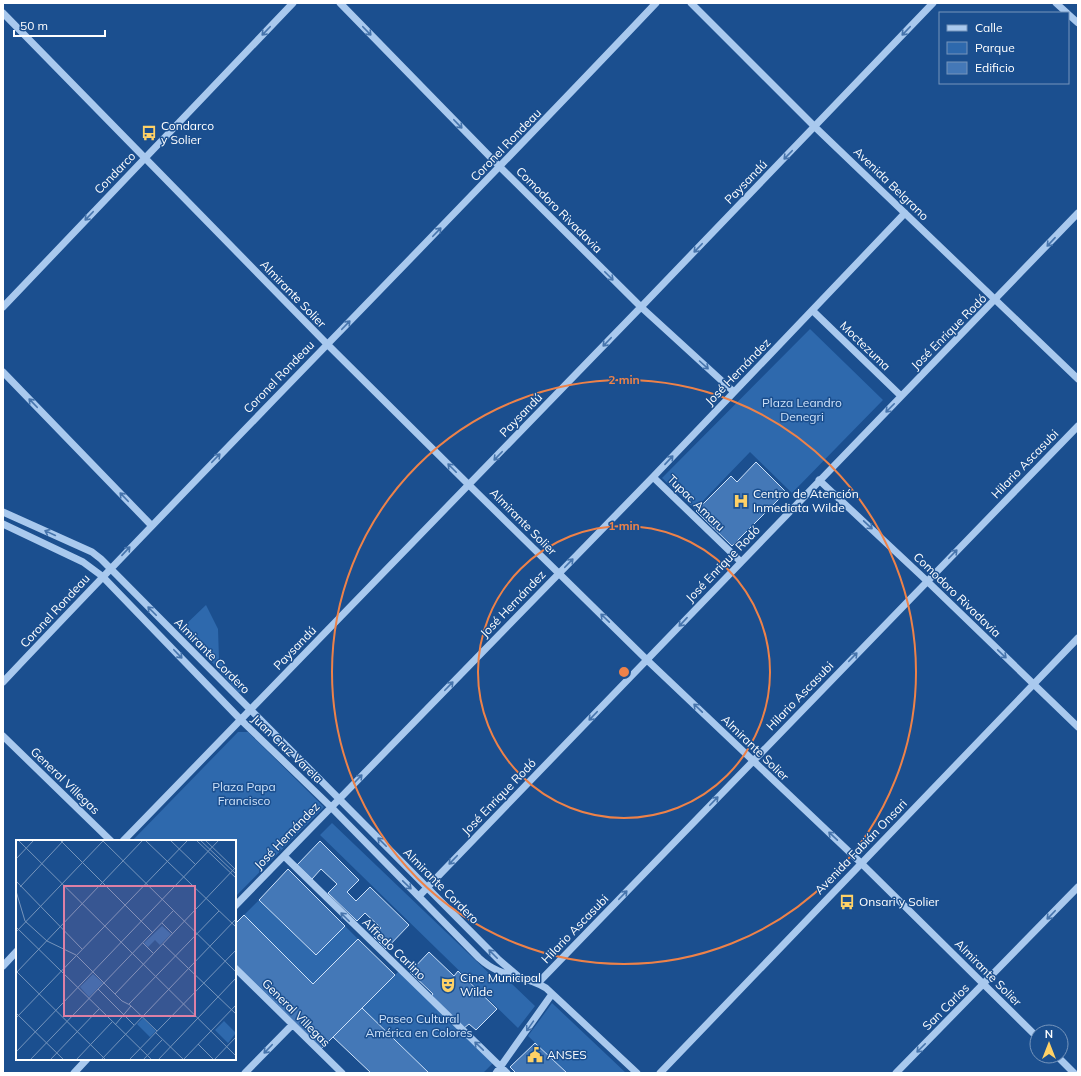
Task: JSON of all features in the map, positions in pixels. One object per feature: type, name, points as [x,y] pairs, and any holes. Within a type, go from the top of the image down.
[{"type":"street","name":"Condarco","points":[[3,306],[293,3]]},
{"type":"street","name":"Comodoro Rivadavia","points":[[340,3],[500,167],[641,307],[734,392]]},
{"type":"street","name":"Coronel Rondeau","points":[[3,682],[151,525],[500,167],[656,3]]},
{"type":"street","name":"Avenida Belgrano","points":[[690,3],[815,127],[1078,379]]},
{"type":"street","name":"Paysandú","points":[[124,840],[469,485],[933,3]]},
{"type":"street","points":[[1056,3],[1067,12]]},
{"type":"street","name":"Almirante Solier","points":[[3,13],[327,344],[469,485],[647,660],[861,863],[1029,1029]]},
{"type":"street","points":[[1069,14],[1078,23]]},
{"type":"street","name":"José Hernández","points":[[236,905],[330,807],[653,478],[905,213]]},
{"type":"street","name":"José Enrique Rodó","points":[[419,896],[647,660],[740,561],[996,300],[1078,213]]},
{"type":"street","name":"Moctezuma","points":[[813,311],[901,396]]},
{"type":"street","points":[[3,372],[151,525]]},
{"type":"street","name":"Hilario Ascasubi","points":[[538,983],[1078,426]]},
{"type":"street","name":"Tupac Amaru","points":[[653,478],[740,561]]},
{"type":"street","name":"Comodoro Rivadavia","points":[[819,480],[927,581],[1078,727]]},
{"type":"street","name":"Almirante Cordero","points":[[3,512],[92,552],[110,568],[499,960],[523,979]]},
{"type":"street","name":"Juan Cruz Varela","points":[[3,524],[83,562],[102,576],[241,720],[487,965],[503,974],[538,983],[552,994]]},
{"type":"street","name":"Avenida Fabián Onsari","points":[[660,1073],[1078,638]]},
{"type":"street","name":"General Villegas","points":[[3,736],[110,840]]},
{"type":"street","name":"Alfredo Carlino","points":[[284,856],[349,921],[507,1073]]},
{"type":"street","name":"San Carlos","points":[[896,1073],[1078,887]]},
{"type":"street","points":[[3,966],[16,952]]},
{"type":"street","name":"General Villegas","points":[[236,969],[342,1073]]},
{"type":"street","points":[[496,1073],[552,994],[637,1073]]},
{"type":"street","points":[[245,1073],[292,1025]]},
{"type":"street","points":[[74,1073],[86,1060]]},
{"type":"street","points":[[1065,1064],[1074,1073]]},
{"type":"green space","name":"Plaza Leandro Denegri","points":[[810,329],[883,400],[792,493],[750,452],[695,509],[662,478]]},
{"type":"green space","points":[[206,605],[218,629],[219,659],[247,690],[243,693],[238,692],[182,628]]},
{"type":"green space","name":"Plaza Papa Francisco","points":[[238,732],[248,732],[324,807],[236,896],[236,840],[133,840]]},
{"type":"green space","points":[[332,823],[494,978],[512,984],[535,1006],[518,1028],[320,835]]},
{"type":"green space","points":[[259,900],[316,955],[345,926],[358,939],[313,984],[244,915]]},
{"type":"green space","name":"Paseo Cultural América en Colores","points":[[400,970],[495,1061],[483,1073],[429,1073],[362,1008]]},
{"type":"green space","points":[[552,1003],[626,1073],[567,1073],[528,1036]]},
{"type":"building","name":"Centro de Atención Inmediata Wilde","points":[[756,462],[786,492],[732,546],[696,511],[731,476],[737,482]]},
{"type":"building","points":[[320,841],[359,880],[347,892],[356,901],[370,887],[409,925],[386,949],[373,936],[381,928],[365,913],[357,921],[328,893],[337,884],[321,869],[312,879],[297,865]]},
{"type":"building","points":[[288,869],[345,926],[316,955],[259,900]]},
{"type":"building","points":[[244,915],[313,984],[358,939],[395,975],[321,1049],[236,965],[236,923]]},
{"type":"building","name":"Cine Municipal Wilde","points":[[429,952],[454,976],[458,971],[497,1009],[476,1030],[469,1024],[463,1029],[430,998],[433,994],[410,972]]},
{"type":"building","points":[[362,1008],[429,1073],[371,1073],[333,1037]]},
{"type":"building","name":"ANSES","points":[[535,1043],[567,1073],[516,1073],[510,1067]]},
{"type":"place","name":"Condarco y Solier","points":[[149,133]]},
{"type":"place","name":"Centro de Atención Inmediata Wilde","points":[[741,501]]},
{"type":"place","name":"Onsari y Solier","points":[[847,902]]},
{"type":"place","name":"Cine Municipal Wilde","points":[[448,985]]},
{"type":"place","name":"ANSES","points":[[535,1055]]}]
